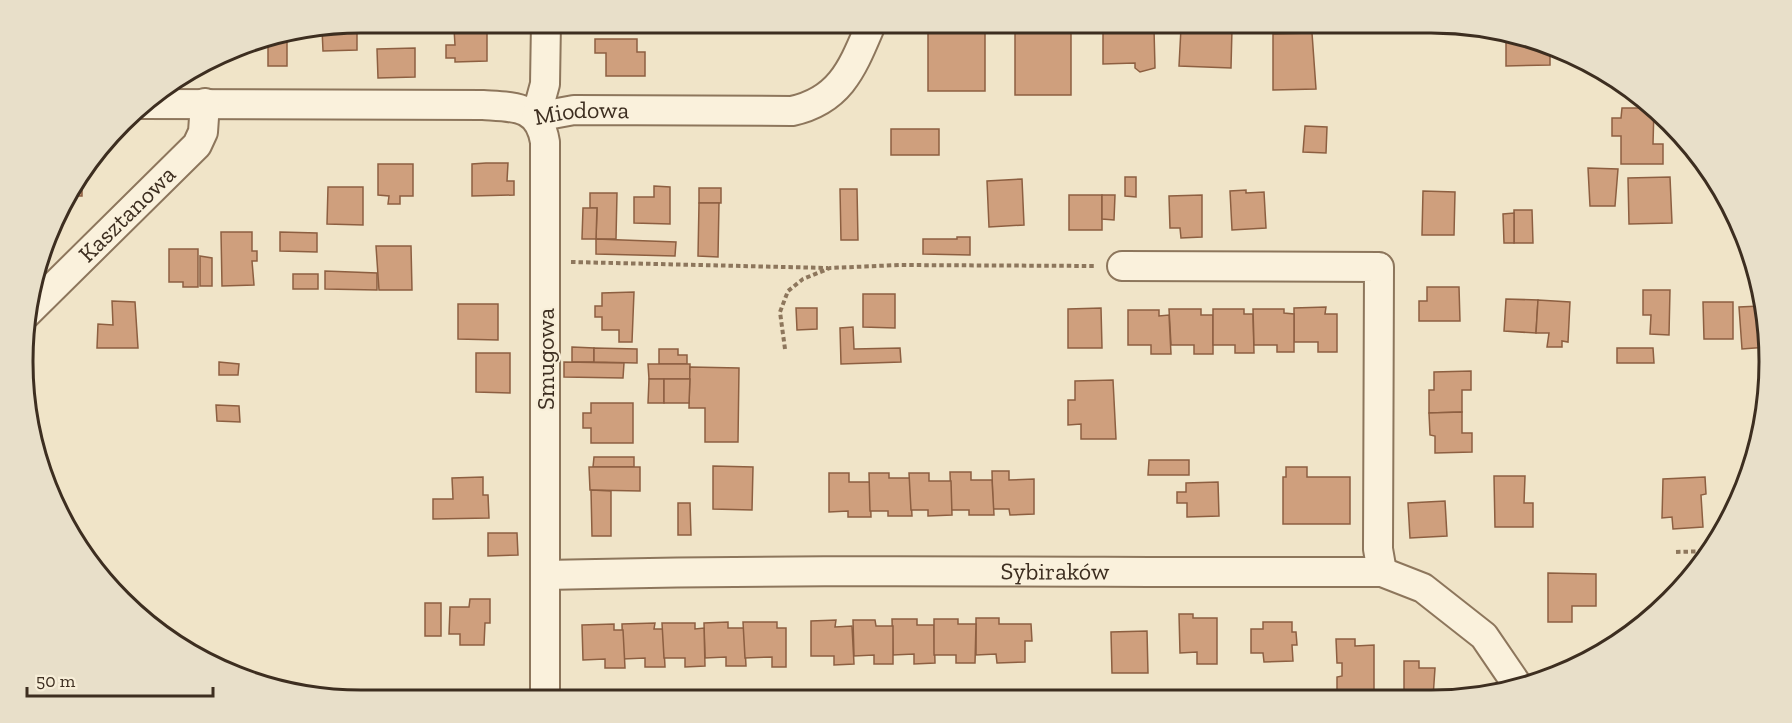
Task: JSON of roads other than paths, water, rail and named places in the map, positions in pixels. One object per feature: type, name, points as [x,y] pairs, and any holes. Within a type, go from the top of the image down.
[{"type":"street","points":[[536,117],[545,84],[546,33]]},
{"type":"street","name":"Miodowa","points":[[159,104],[483,105],[521,108],[536,117],[574,110],[792,111],[811,107],[829,97],[850,71],[867,33]]},
{"type":"street","name":"Kasztanowa","points":[[38,302],[197,145],[203,132],[205,103]]},
{"type":"street","name":"Smugowa","points":[[536,117],[543,128],[545,142],[545,690]]},
{"type":"street","points":[[1122,266],[1378,267],[1378,549],[1382,572]]},
{"type":"street","name":"Sybiraków","points":[[545,575],[791,571],[1382,572],[1423,588],[1484,636],[1514,680]]}]
